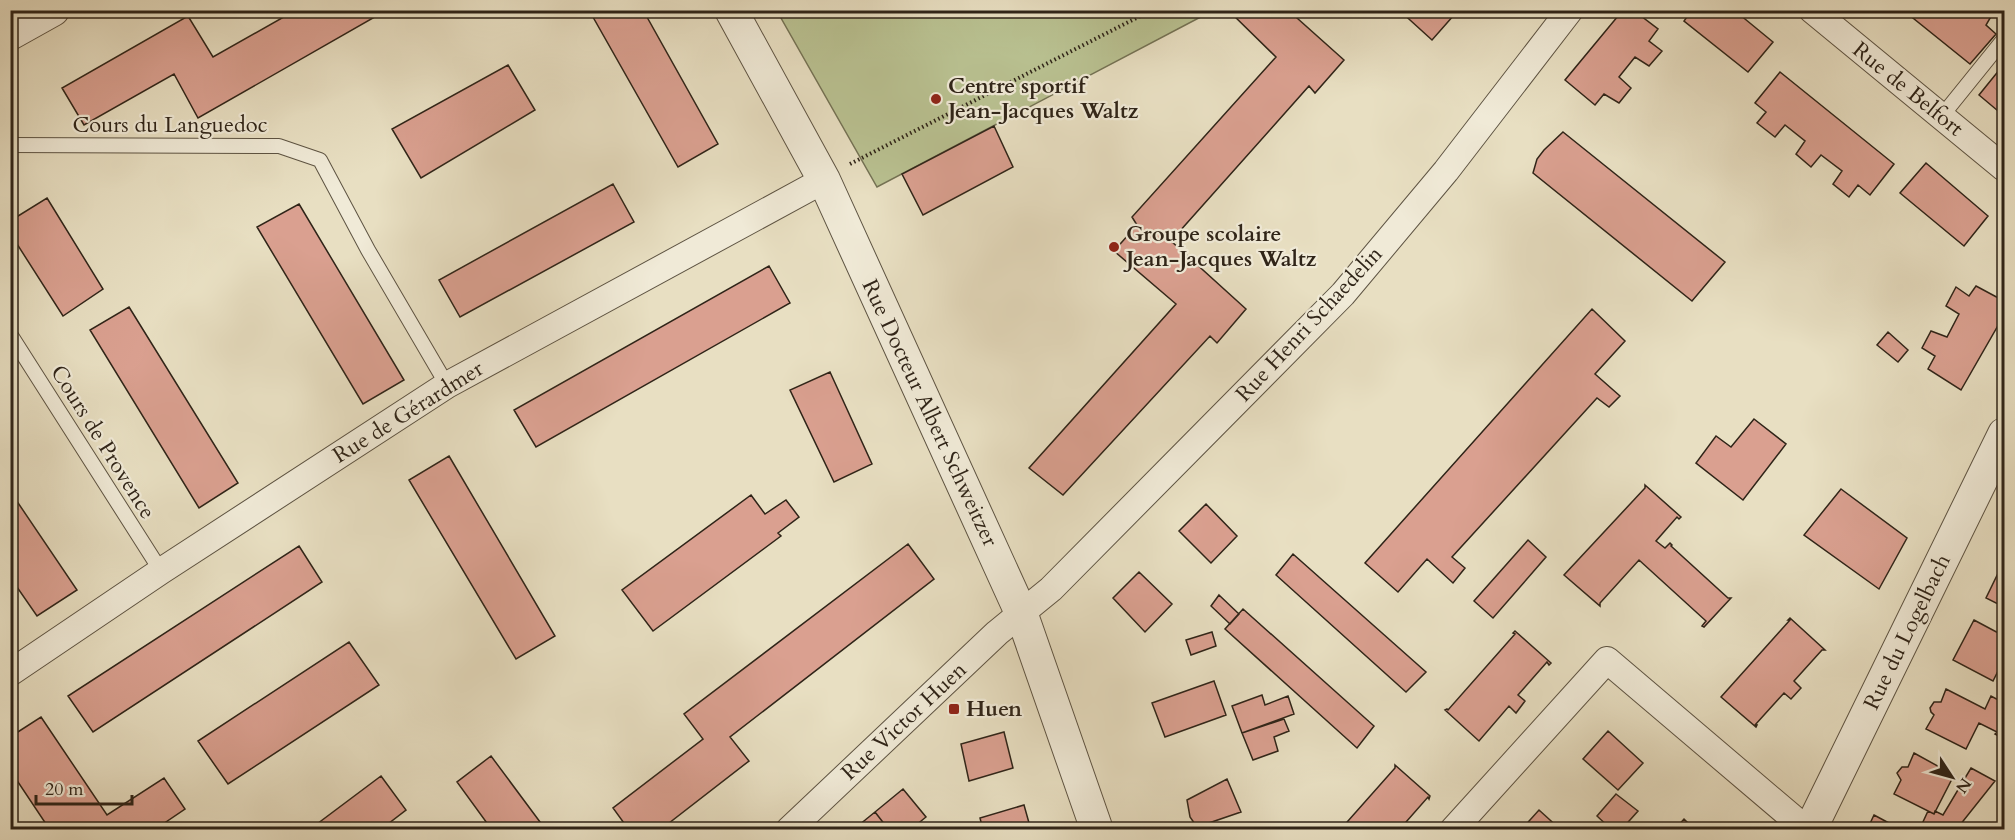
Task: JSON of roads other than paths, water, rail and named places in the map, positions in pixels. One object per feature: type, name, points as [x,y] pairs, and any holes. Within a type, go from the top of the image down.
[{"type":"street","points":[[10,34],[53,10]]},
{"type":"street","name":"Rue Docteur Albert Schweitzer","points":[[731,10],[824,180],[1022,615],[1097,830]]},
{"type":"street","name":"Rue Henri Schaedelin","points":[[1022,615],[1081,560],[1342,294],[1446,171],[1570,10]]},
{"type":"street","name":"Rue de Belfort","points":[[1812,10],[2004,168]]},
{"type":"street","name":"Rue de Gérardmer","points":[[10,673],[447,385],[824,180]]},
{"type":"street","name":"Rue du Logelbach","points":[[1808,830],[2004,434]]},
{"type":"street","name":"Rue Victor Huen","points":[[789,830],[979,650],[1022,615]]},
{"type":"street","points":[[1453,830],[1607,660],[1808,830]]},
{"type":"lane","points":[[1941,117],[2004,39]]},
{"type":"lane","name":"Cours du Languedoc","points":[[10,146],[279,146],[320,160],[368,250],[447,385]]},
{"type":"lane","name":"Cours de Provence","points":[[10,334],[161,572]]},
{"type":"place","name":"Centre sportif Jean-Jacques Waltz","points":[[936,99]]},
{"type":"place","name":"Groupe scolaire Jean-Jacques Waltz","points":[[1114,247]]},
{"type":"place","name":"Huen","points":[[954,709]]}]
